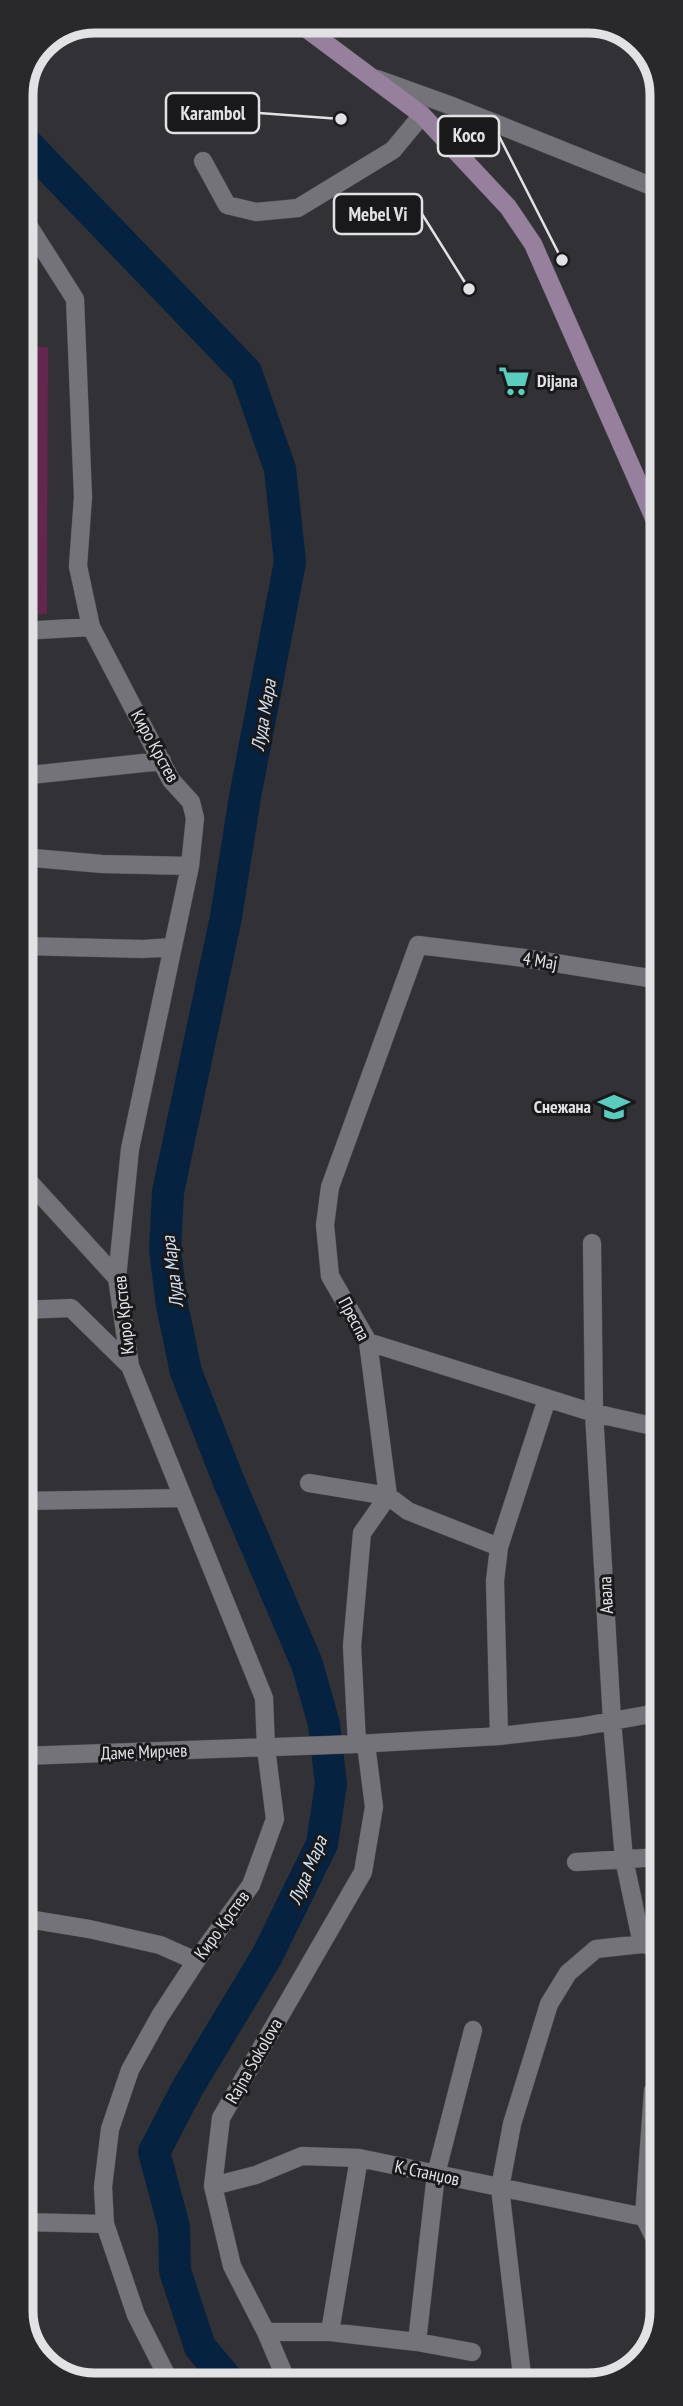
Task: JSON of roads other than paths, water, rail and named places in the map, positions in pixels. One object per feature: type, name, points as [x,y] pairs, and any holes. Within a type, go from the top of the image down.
[{"type":"main road","points":[[312,33],[422,115],[508,207],[533,244],[650,509]]},
{"type":"street","points":[[372,77],[650,186]]},
{"type":"street","points":[[203,161],[226,205],[256,212],[298,208],[393,150],[422,115]]},
{"type":"street","name":"Киро Крстев","points":[[33,233],[75,299],[83,497],[78,566],[91,627],[172,780],[191,802],[195,818],[190,866],[130,1149],[117,1278],[130,1366],[264,1698],[265,1748],[275,1819],[251,1885],[196,1961],[130,2070],[110,2129],[103,2187],[105,2224],[136,2315],[165,2373]]},
{"type":"street","points":[[33,630],[91,627]]},
{"type":"street","points":[[33,775],[162,761]]},
{"type":"street","points":[[33,858],[103,864],[190,866]]},
{"type":"street","name":"4 Мај","points":[[418,945],[524,958],[650,979]]},
{"type":"street","name":"Преспа","points":[[388,1496],[368,1342],[330,1276],[325,1225],[330,1187],[418,945]]},
{"type":"street","points":[[33,946],[143,949],[172,947]]},
{"type":"street","points":[[33,1186],[117,1278]]},
{"type":"street","name":"Авала","points":[[592,1243],[594,1413],[612,1720],[624,1859],[642,1944]]},
{"type":"street","points":[[33,1310],[71,1308],[130,1366]]},
{"type":"street","points":[[368,1342],[594,1413],[650,1426]]},
{"type":"street","points":[[499,1736],[495,1581],[499,1546],[547,1399]]},
{"type":"street","points":[[309,1483],[388,1496],[408,1511],[499,1546]]},
{"type":"street","points":[[361,1744],[352,1646],[362,1533],[388,1496]]},
{"type":"street","points":[[33,1501],[182,1498]]},
{"type":"street","name":"Даме Мирчев","points":[[33,1756],[361,1744],[499,1736],[579,1727],[650,1714]]},
{"type":"street","name":"Rajna Sokolova","points":[[283,2373],[232,2266],[213,2186],[221,2118],[363,1872],[374,1807],[361,1744]]},
{"type":"street","points":[[576,1862],[650,1858]]},
{"type":"street","points":[[33,1919],[160,1945],[196,1961]]},
{"type":"street","points":[[522,2373],[500,2188],[512,2124],[549,2004],[568,1973],[596,1949],[650,1946]]},
{"type":"street","points":[[417,2342],[436,2174],[473,2030]]},
{"type":"street","points":[[650,2133],[644,2217],[650,2229]]},
{"type":"street","name":"К. Станџов","points":[[213,2186],[256,2175],[302,2156],[359,2158],[644,2217]]},
{"type":"street","points":[[330,2332],[359,2158]]},
{"type":"street","points":[[33,2222],[105,2224]]},
{"type":"street","points":[[266,2332],[330,2332],[417,2342],[472,2352]]},
{"type":"waterway","name":"Луда Мара","points":[[33,150],[246,372],[280,469],[290,562],[245,797],[226,917],[168,1192],[165,1250],[172,1305],[186,1372],[229,1482],[307,1664],[324,1724],[331,1784],[322,1844],[267,1956],[188,2087],[154,2152],[174,2227],[175,2271],[200,2347],[222,2373]]},
{"type":"place","name":"Karambol","points":[[341,119]]},
{"type":"place","name":"Koco","points":[[562,260]]},
{"type":"place","name":"Mebel Vi","points":[[469,289]]},
{"type":"place","name":"Dijana","points":[[514,381]]},
{"type":"place","name":"Снежана","points":[[614,1107]]}]
